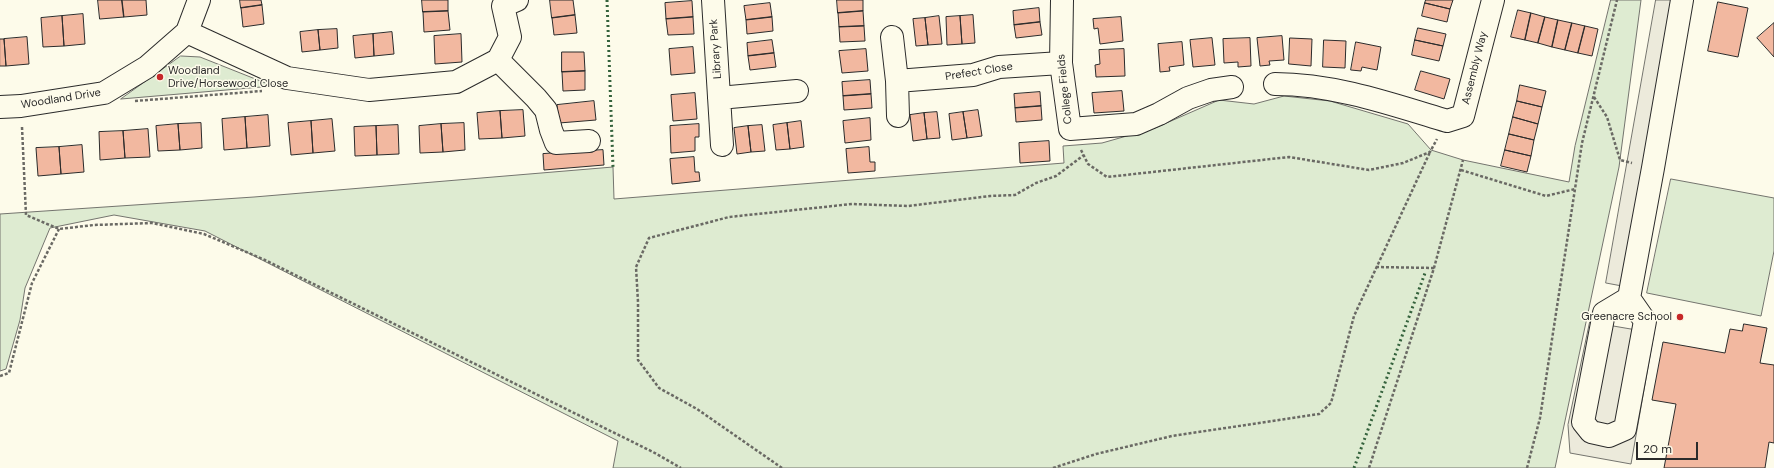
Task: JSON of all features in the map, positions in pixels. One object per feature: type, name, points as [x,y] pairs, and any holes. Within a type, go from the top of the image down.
[{"type":"street","name":"Woodland Drive","points":[[11,106],[104,93],[148,67],[187,32],[199,0]]},
{"type":"street","name":"Library Park","points":[[713,0],[722,144]]},
{"type":"street","name":"College Fields","points":[[1062,0],[1061,63],[1070,129]]},
{"type":"street","name":"Assembly Way","points":[[1447,121],[1463,116],[1493,0]]},
{"type":"street","points":[[1629,298],[1604,313],[1583,422],[1591,432],[1610,436],[1625,430],[1645,321],[1629,298],[1682,0]]},
{"type":"street","points":[[187,32],[287,78],[368,90],[456,82],[498,60],[510,37],[510,3]]},
{"type":"street","points":[[892,37],[897,81],[898,116]]},
{"type":"street","points":[[498,60],[546,110],[556,143],[589,141]]},
{"type":"street","name":"Prefect Close","points":[[897,81],[973,75],[999,67],[1061,63]]},
{"type":"street","points":[[1275,84],[1299,84],[1350,93],[1447,121]]},
{"type":"street","points":[[1070,129],[1136,124],[1159,114],[1188,98],[1211,90],[1232,87]]},
{"type":"street","points":[[719,98],[797,91]]},
{"type":"path","points":[[1527,468],[1540,418],[1582,143],[1617,0]]},
{"type":"path","points":[[104,93],[113,102],[277,90],[287,78]]},
{"type":"path","points":[[1594,97],[1607,118],[1620,160],[1653,168]]},
{"type":"path","points":[[11,106],[26,214],[59,228],[152,223],[204,234],[265,260],[653,452],[681,468]]},
{"type":"path","points":[[1053,468],[1096,454],[1172,436],[1319,414],[1331,403],[1354,316],[1430,152],[1447,121]]},
{"type":"path","points":[[1070,129],[1088,164],[1107,177],[1289,157],[1369,170],[1403,162],[1430,152]]},
{"type":"path","points":[[782,468],[697,409],[658,388],[638,360],[638,302],[636,267],[649,238],[729,217],[852,204],[908,206],[990,196],[1015,196],[1036,182],[1056,176],[1084,155]]},
{"type":"path","points":[[1369,468],[1434,268],[1463,160]]},
{"type":"path","points":[[1461,170],[1546,196],[1575,189]]},
{"type":"path","points":[[0,376],[9,373],[32,283],[59,228]]},
{"type":"path","points":[[1376,267],[1434,268]]},
{"type":"green space","points":[[1611,0],[1641,0],[1619,167],[1555,468],[613,468],[618,441],[205,231],[114,215],[50,228],[25,288],[20,320],[6,369],[0,371],[0,214],[254,197],[613,167],[614,199],[1064,163],[1063,146],[1102,143],[1155,128],[1219,100],[1254,104],[1284,96],[1330,101],[1408,124],[1431,150],[1463,160],[1569,182],[1575,146]]},
{"type":"green space","points":[[181,56],[200,57],[273,86],[121,99]]},
{"type":"green space","points":[[1671,179],[1774,198],[1774,251],[1761,316],[1647,293]]},
{"type":"shaded area","points":[[1656,0],[1673,0],[1622,286],[1606,283]]},
{"type":"shaded area","points":[[1590,322],[1654,333],[1631,464],[1570,453],[1568,425]]},
{"type":"building","points":[[98,0],[122,0],[124,17],[100,19]]},
{"type":"building","points":[[122,0],[146,0],[147,15],[124,17]]},
{"type":"building","points":[[240,0],[261,0],[262,5],[241,8]]},
{"type":"building","points":[[422,0],[448,0],[448,11],[423,12]]},
{"type":"building","points":[[550,0],[573,0],[575,15],[552,18]]},
{"type":"building","points":[[837,0],[863,0],[863,11],[838,13]]},
{"type":"building","points":[[1426,0],[1453,0],[1450,9],[1425,3]]},
{"type":"building","points":[[692,1],[693,17],[666,19],[665,3]]},
{"type":"building","points":[[1718,2],[1748,8],[1738,57],[1708,51]]},
{"type":"building","points":[[770,3],[772,17],[746,20],[744,6]]},
{"type":"building","points":[[1425,3],[1450,9],[1447,22],[1422,16]]},
{"type":"building","points":[[262,5],[264,24],[243,27],[241,8]]},
{"type":"building","points":[[1039,8],[1040,22],[1014,25],[1013,11]]},
{"type":"building","points":[[1518,10],[1531,13],[1525,40],[1511,37]]},
{"type":"building","points":[[448,11],[450,30],[424,32],[423,12]]},
{"type":"building","points":[[863,11],[864,26],[839,27],[838,13]]},
{"type":"building","points":[[1531,13],[1545,17],[1538,43],[1525,40]]},
{"type":"building","points":[[83,14],[85,44],[64,46],[62,16]]},
{"type":"building","points":[[575,15],[577,33],[554,35],[552,18]]},
{"type":"building","points":[[973,15],[975,43],[962,44],[960,16]]},
{"type":"building","points":[[62,16],[64,46],[43,47],[41,18]]},
{"type":"building","points":[[939,16],[942,44],[928,45],[925,18]]},
{"type":"building","points":[[960,16],[962,44],[947,45],[946,17]]},
{"type":"building","points":[[693,17],[694,34],[668,35],[666,19]]},
{"type":"building","points":[[772,17],[773,31],[747,34],[746,20]]},
{"type":"building","points":[[1121,17],[1123,41],[1100,44],[1098,28],[1094,29],[1093,19]]},
{"type":"building","points":[[1545,17],[1558,20],[1552,47],[1538,43]]},
{"type":"building","points":[[925,18],[928,45],[916,46],[913,19]]},
{"type":"building","points":[[1558,20],[1572,23],[1565,50],[1552,47]]},
{"type":"building","points":[[1040,22],[1042,35],[1016,38],[1014,25]]},
{"type":"building","points":[[1572,23],[1585,26],[1578,53],[1565,50]]},
{"type":"building","points":[[1774,23],[1774,57],[1757,38]]},
{"type":"building","points":[[864,26],[865,41],[840,42],[839,27]]},
{"type":"building","points":[[1585,26],[1598,29],[1592,56],[1578,53]]},
{"type":"building","points":[[1418,28],[1446,34],[1443,46],[1415,40]]},
{"type":"building","points":[[337,29],[338,48],[320,50],[318,30]]},
{"type":"building","points":[[318,30],[320,50],[302,52],[300,32]]},
{"type":"building","points":[[392,32],[394,54],[374,56],[373,34]]},
{"type":"building","points":[[373,34],[374,56],[355,58],[353,36]]},
{"type":"building","points":[[461,34],[462,62],[435,64],[434,36]]},
{"type":"building","points":[[1282,36],[1284,60],[1269,61],[1270,65],[1260,66],[1257,38]]},
{"type":"building","points":[[27,37],[29,64],[6,66],[4,39]]},
{"type":"building","points":[[1212,38],[1215,65],[1193,67],[1190,40]]},
{"type":"building","points":[[1250,38],[1251,66],[1238,67],[1238,62],[1224,63],[1223,39]]},
{"type":"building","points":[[1290,38],[1312,39],[1311,66],[1289,64]]},
{"type":"building","points":[[0,39],[4,39],[6,66],[0,66]]},
{"type":"building","points":[[772,40],[774,53],[748,56],[747,43]]},
{"type":"building","points":[[1324,40],[1346,41],[1345,68],[1323,67]]},
{"type":"building","points":[[1415,40],[1443,46],[1439,61],[1412,55]]},
{"type":"building","points":[[1182,42],[1184,65],[1169,67],[1170,71],[1160,72],[1158,44]]},
{"type":"building","points":[[1356,42],[1381,47],[1377,70],[1362,67],[1361,71],[1351,70]]},
{"type":"building","points":[[693,47],[695,73],[671,75],[669,49]]},
{"type":"building","points":[[866,49],[868,71],[842,73],[839,51]]},
{"type":"building","points":[[1124,49],[1125,76],[1096,77],[1095,65],[1100,64],[1099,50]]},
{"type":"building","points":[[562,52],[584,52],[585,71],[562,72]]},
{"type":"building","points":[[774,53],[776,67],[750,70],[748,56]]},
{"type":"building","points":[[585,71],[585,90],[563,91],[562,72]]},
{"type":"building","points":[[1421,71],[1450,79],[1444,99],[1415,90]]},
{"type":"building","points":[[870,80],[871,94],[843,96],[842,82]]},
{"type":"building","points":[[1520,85],[1546,91],[1542,107],[1517,101]]},
{"type":"building","points":[[1122,91],[1124,111],[1094,113],[1092,93]]},
{"type":"building","points":[[1040,92],[1041,106],[1015,108],[1014,94]]},
{"type":"building","points":[[695,93],[697,119],[673,121],[671,95]]},
{"type":"building","points":[[871,94],[872,108],[844,110],[843,96]]},
{"type":"building","points":[[594,101],[596,120],[559,123],[557,105]]},
{"type":"building","points":[[1517,101],[1542,107],[1538,124],[1513,117]]},
{"type":"building","points":[[1041,106],[1042,120],[1016,122],[1015,108]]},
{"type":"building","points":[[523,110],[525,136],[502,138],[500,111]]},
{"type":"building","points":[[978,110],[982,136],[967,138],[963,112]]},
{"type":"building","points":[[500,111],[502,138],[479,139],[477,113]]},
{"type":"building","points":[[937,112],[940,138],[927,139],[924,113]]},
{"type":"building","points":[[963,112],[967,138],[952,140],[949,114]]},
{"type":"building","points":[[924,113],[927,139],[913,141],[910,115]]},
{"type":"building","points":[[268,115],[270,146],[247,148],[245,117]]},
{"type":"building","points":[[245,117],[247,148],[224,150],[222,119]]},
{"type":"building","points":[[1513,117],[1538,124],[1534,140],[1509,134]]},
{"type":"building","points":[[870,118],[871,140],[845,143],[843,121]]},
{"type":"building","points":[[332,119],[335,151],[313,153],[311,121]]},
{"type":"building","points":[[311,121],[313,153],[291,155],[288,123]]},
{"type":"building","points":[[801,121],[804,147],[790,149],[787,123]]},
{"type":"building","points":[[201,123],[202,148],[180,150],[178,124]]},
{"type":"building","points":[[464,123],[465,150],[443,152],[441,124]]},
{"type":"building","points":[[787,123],[790,149],[776,150],[773,125]]},
{"type":"building","points":[[178,124],[180,150],[158,151],[156,126]]},
{"type":"building","points":[[441,124],[443,152],[420,153],[419,126]]},
{"type":"building","points":[[699,124],[699,137],[695,137],[695,151],[671,153],[670,126]]},
{"type":"building","points":[[398,125],[399,154],[377,155],[376,126]]},
{"type":"building","points":[[762,125],[765,151],[751,152],[748,126]]},
{"type":"building","points":[[376,126],[377,155],[355,156],[354,127]]},
{"type":"building","points":[[748,126],[751,152],[737,154],[734,128]]},
{"type":"building","points":[[148,129],[150,157],[125,158],[123,131]]},
{"type":"building","points":[[123,131],[125,158],[100,160],[99,132]]},
{"type":"building","points":[[1509,134],[1534,140],[1531,156],[1505,150]]},
{"type":"building","points":[[1049,141],[1050,161],[1020,163],[1019,143]]},
{"type":"building","points":[[82,145],[84,172],[61,174],[59,147]]},
{"type":"building","points":[[59,147],[61,174],[38,176],[36,148]]},
{"type":"building","points":[[869,147],[870,162],[875,162],[875,171],[848,173],[846,149]]},
{"type":"building","points":[[603,150],[604,165],[544,170],[543,154]]},
{"type":"building","points":[[1505,150],[1531,156],[1527,172],[1501,166]]},
{"type":"building","points":[[694,157],[695,172],[699,172],[700,181],[672,184],[670,159]]},
{"type":"building","points":[[1744,324],[1767,328],[1760,363],[1774,365],[1774,443],[1769,442],[1765,468],[1664,468],[1676,404],[1652,400],[1663,342],[1725,353],[1730,329],[1742,331]]},
{"type":"hedge","points":[[607,0],[613,167]]},
{"type":"hedge","points":[[1354,468],[1425,273]]},
{"type":"place","name":"Woodland Drive/Horsewood Close","points":[[160,77]]},
{"type":"place","name":"Greenacre School","points":[[1680,317]]}]
